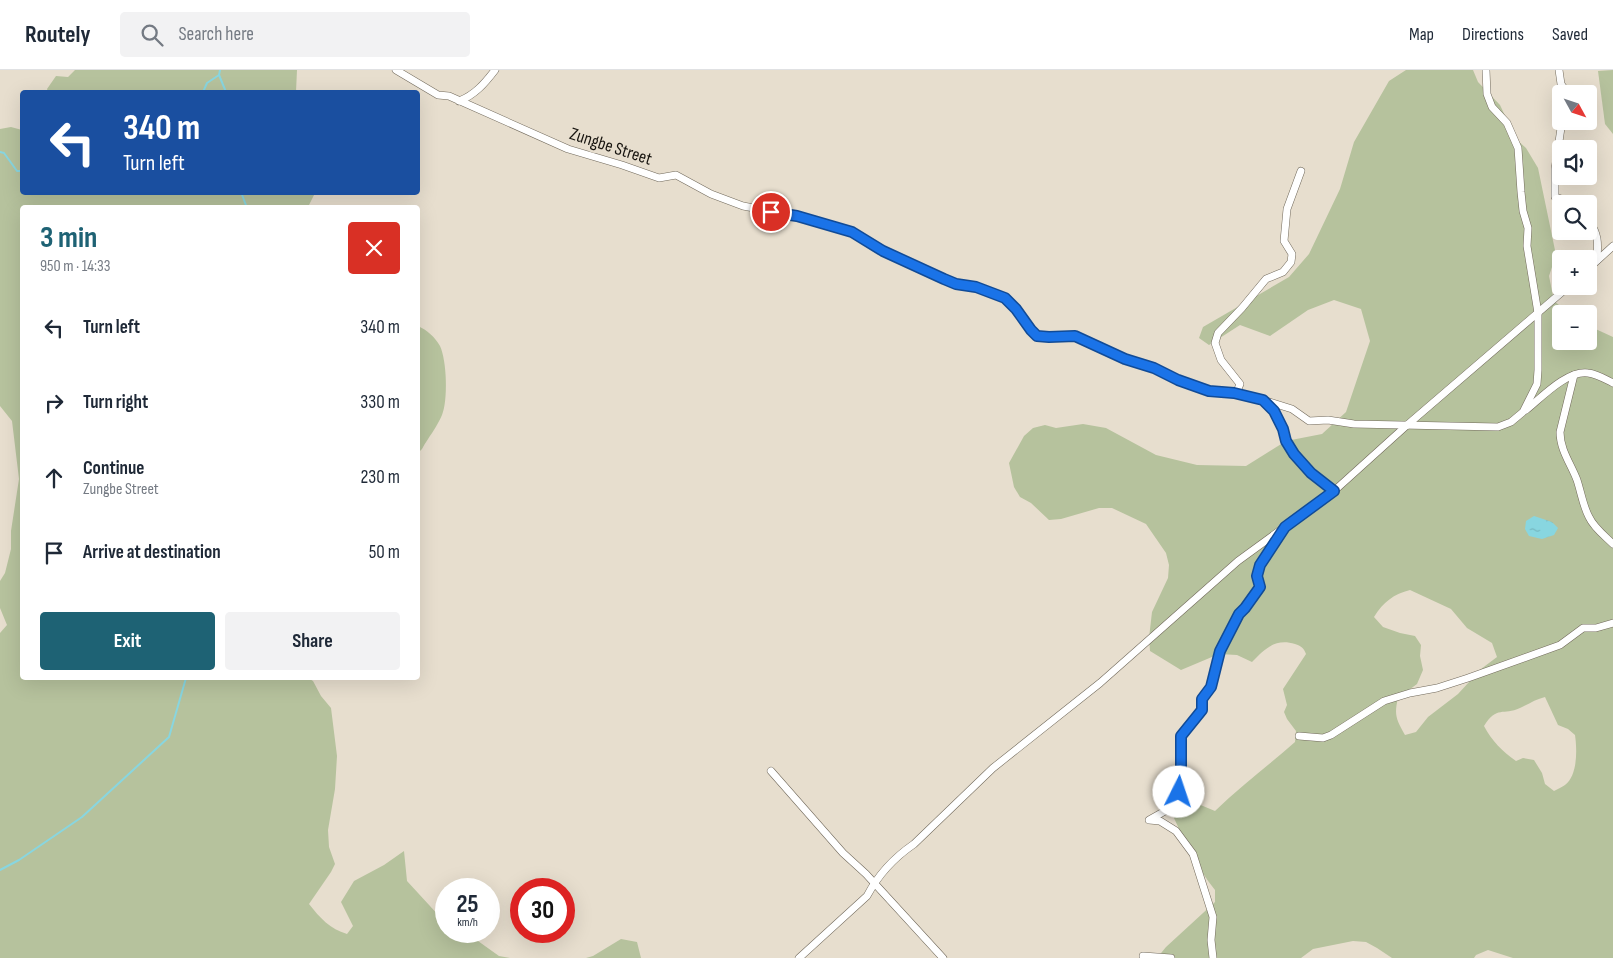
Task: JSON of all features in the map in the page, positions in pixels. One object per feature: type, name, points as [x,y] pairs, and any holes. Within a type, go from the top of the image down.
[{"type":"street","name":"Zungbe Street","points":[[396,70],[438,95],[449,96],[568,149],[660,178],[676,175],[711,194],[743,206],[797,216],[852,232],[883,251],[944,279],[956,284],[976,287],[1005,298],[1037,336],[1075,336],[1125,359],[1154,368],[1184,382],[1209,391],[1234,393],[1292,409],[1309,421],[1328,420],[1354,424],[1406,426],[1498,427],[1511,422],[1550,390],[1574,375]]},
{"type":"street","points":[[459,101],[467,98],[483,85],[495,70]]},
{"type":"street","points":[[1486,70],[1487,94],[1492,107],[1507,123],[1518,148],[1523,211],[1528,228],[1527,246],[1538,314],[1538,370],[1536,384],[1523,412]]},
{"type":"street","points":[[1559,70],[1562,85]]},
{"type":"street","points":[[1555,195],[1554,169],[1560,130]]},
{"type":"street","points":[[1234,393],[1240,384],[1221,360],[1216,343],[1218,333],[1266,279],[1283,272],[1291,262],[1292,254],[1284,241],[1287,209],[1301,171]]},
{"type":"street","points":[[1597,236],[1597,260]]},
{"type":"street","points":[[1597,260],[1613,246]]},
{"type":"street","points":[[799,958],[867,896],[874,884],[902,852],[921,837],[993,768],[1100,683],[1238,561],[1334,491],[1406,426],[1559,295]]},
{"type":"street","points":[[1613,384],[1599,376],[1586,373],[1574,375],[1560,432],[1560,439],[1590,518],[1613,544]]},
{"type":"street","points":[[1263,400],[1274,411],[1283,429],[1286,441],[1294,454],[1311,473],[1334,491]]},
{"type":"street","points":[[1213,958],[1211,940],[1213,917],[1193,854],[1176,831],[1160,821],[1149,820],[1165,810],[1179,792],[1181,781],[1181,736],[1202,710],[1202,699],[1211,687],[1220,651],[1239,614],[1260,587],[1257,576],[1260,565],[1285,527]]},
{"type":"street","points":[[1299,736],[1323,738],[1331,735],[1384,701],[1468,678],[1560,645],[1583,628],[1596,628],[1613,623]]},
{"type":"street","points":[[771,771],[843,854],[866,874],[943,958]]},
{"type":"street","points":[[1143,956],[1171,958]]},
{"type":"green space","points":[[75,70],[297,70],[296,90],[47,90],[56,76],[68,77]]},
{"type":"green space","points":[[1406,70],[1473,70],[1478,82],[1500,105],[1516,139],[1526,148],[1538,168],[1555,250],[1552,250],[1552,267],[1549,276],[1554,301],[1559,305],[1552,305],[1552,350],[1597,350],[1597,330],[1613,337],[1613,958],[1513,958],[1488,950],[1476,955],[1474,958],[1392,958],[1366,942],[1353,941],[1313,949],[1301,958],[1157,958],[1166,947],[1215,902],[1215,890],[1197,864],[1174,818],[1180,808],[1191,801],[1215,811],[1295,742],[1296,731],[1284,712],[1287,705],[1283,689],[1306,654],[1303,649],[1295,644],[1282,642],[1266,649],[1252,662],[1237,655],[1219,654],[1181,670],[1150,651],[1149,638],[1152,612],[1168,578],[1169,565],[1166,553],[1146,524],[1112,508],[1099,508],[1061,519],[1049,520],[1031,503],[1020,497],[1014,487],[1009,463],[1024,436],[1033,428],[1045,425],[1056,428],[1083,424],[1106,428],[1156,455],[1197,465],[1246,466],[1286,441],[1322,434],[1346,412],[1370,341],[1361,309],[1334,300],[1308,310],[1270,336],[1240,325],[1209,345],[1199,338],[1203,327],[1289,277],[1309,254],[1340,189],[1354,142],[1389,81]],"holes":[[[1410,590],[1451,609],[1467,628],[1492,643],[1497,657],[1481,669],[1458,694],[1428,717],[1416,732],[1405,735],[1396,713],[1398,698],[1417,684],[1423,670],[1420,656],[1421,645],[1415,636],[1383,627],[1374,617],[1389,599]],[[1545,697],[1558,725],[1568,729],[1575,735],[1576,762],[1569,781],[1554,791],[1545,784],[1542,773],[1534,760],[1523,758],[1516,761],[1498,745],[1484,726],[1497,713],[1514,710]]]},
{"type":"green space","points":[[1613,70],[1613,134],[1605,124],[1598,71]]},
{"type":"green space","points":[[11,127],[20,129],[20,195],[314,195],[309,205],[20,205],[20,680],[311,680],[331,708],[337,756],[335,789],[328,830],[329,847],[335,864],[309,904],[326,922],[335,929],[347,934],[353,926],[341,902],[354,881],[384,865],[404,851],[407,881],[435,911],[435,943],[481,943],[499,956],[510,958],[0,958],[0,633],[7,625],[0,608],[0,581],[5,573],[11,549],[11,531],[19,479],[12,421],[0,406],[0,129]]},
{"type":"green space","points":[[420,327],[431,334],[440,346],[446,381],[442,415],[420,451]]},
{"type":"green space","points":[[621,939],[637,942],[641,958],[586,958],[593,956]]},
{"type":"water","points":[[1534,516],[1552,522],[1558,528],[1554,535],[1542,539],[1529,536],[1525,529],[1526,521]]},
{"type":"waterway","points":[[220,70],[219,75],[225,90]]},
{"type":"waterway","points":[[204,90],[207,83],[219,75]]},
{"type":"waterway","points":[[0,152],[4,153],[17,171],[20,171]]},
{"type":"waterway","points":[[242,195],[246,205]]},
{"type":"waterway","points":[[0,870],[19,860],[82,817],[169,737],[185,680]]},
{"type":"route","points":[[771,212],[797,216],[852,232],[883,251],[944,279],[956,284],[976,287],[1005,298],[1037,336],[1075,336],[1125,359],[1154,368],[1178,380],[1209,391],[1234,393],[1263,400],[1274,411],[1283,429],[1286,441],[1294,454],[1311,473],[1334,491],[1285,527],[1260,565],[1257,576],[1260,587],[1239,614],[1220,651],[1211,687],[1202,699],[1202,710],[1181,736],[1181,781],[1179,792]]}]
